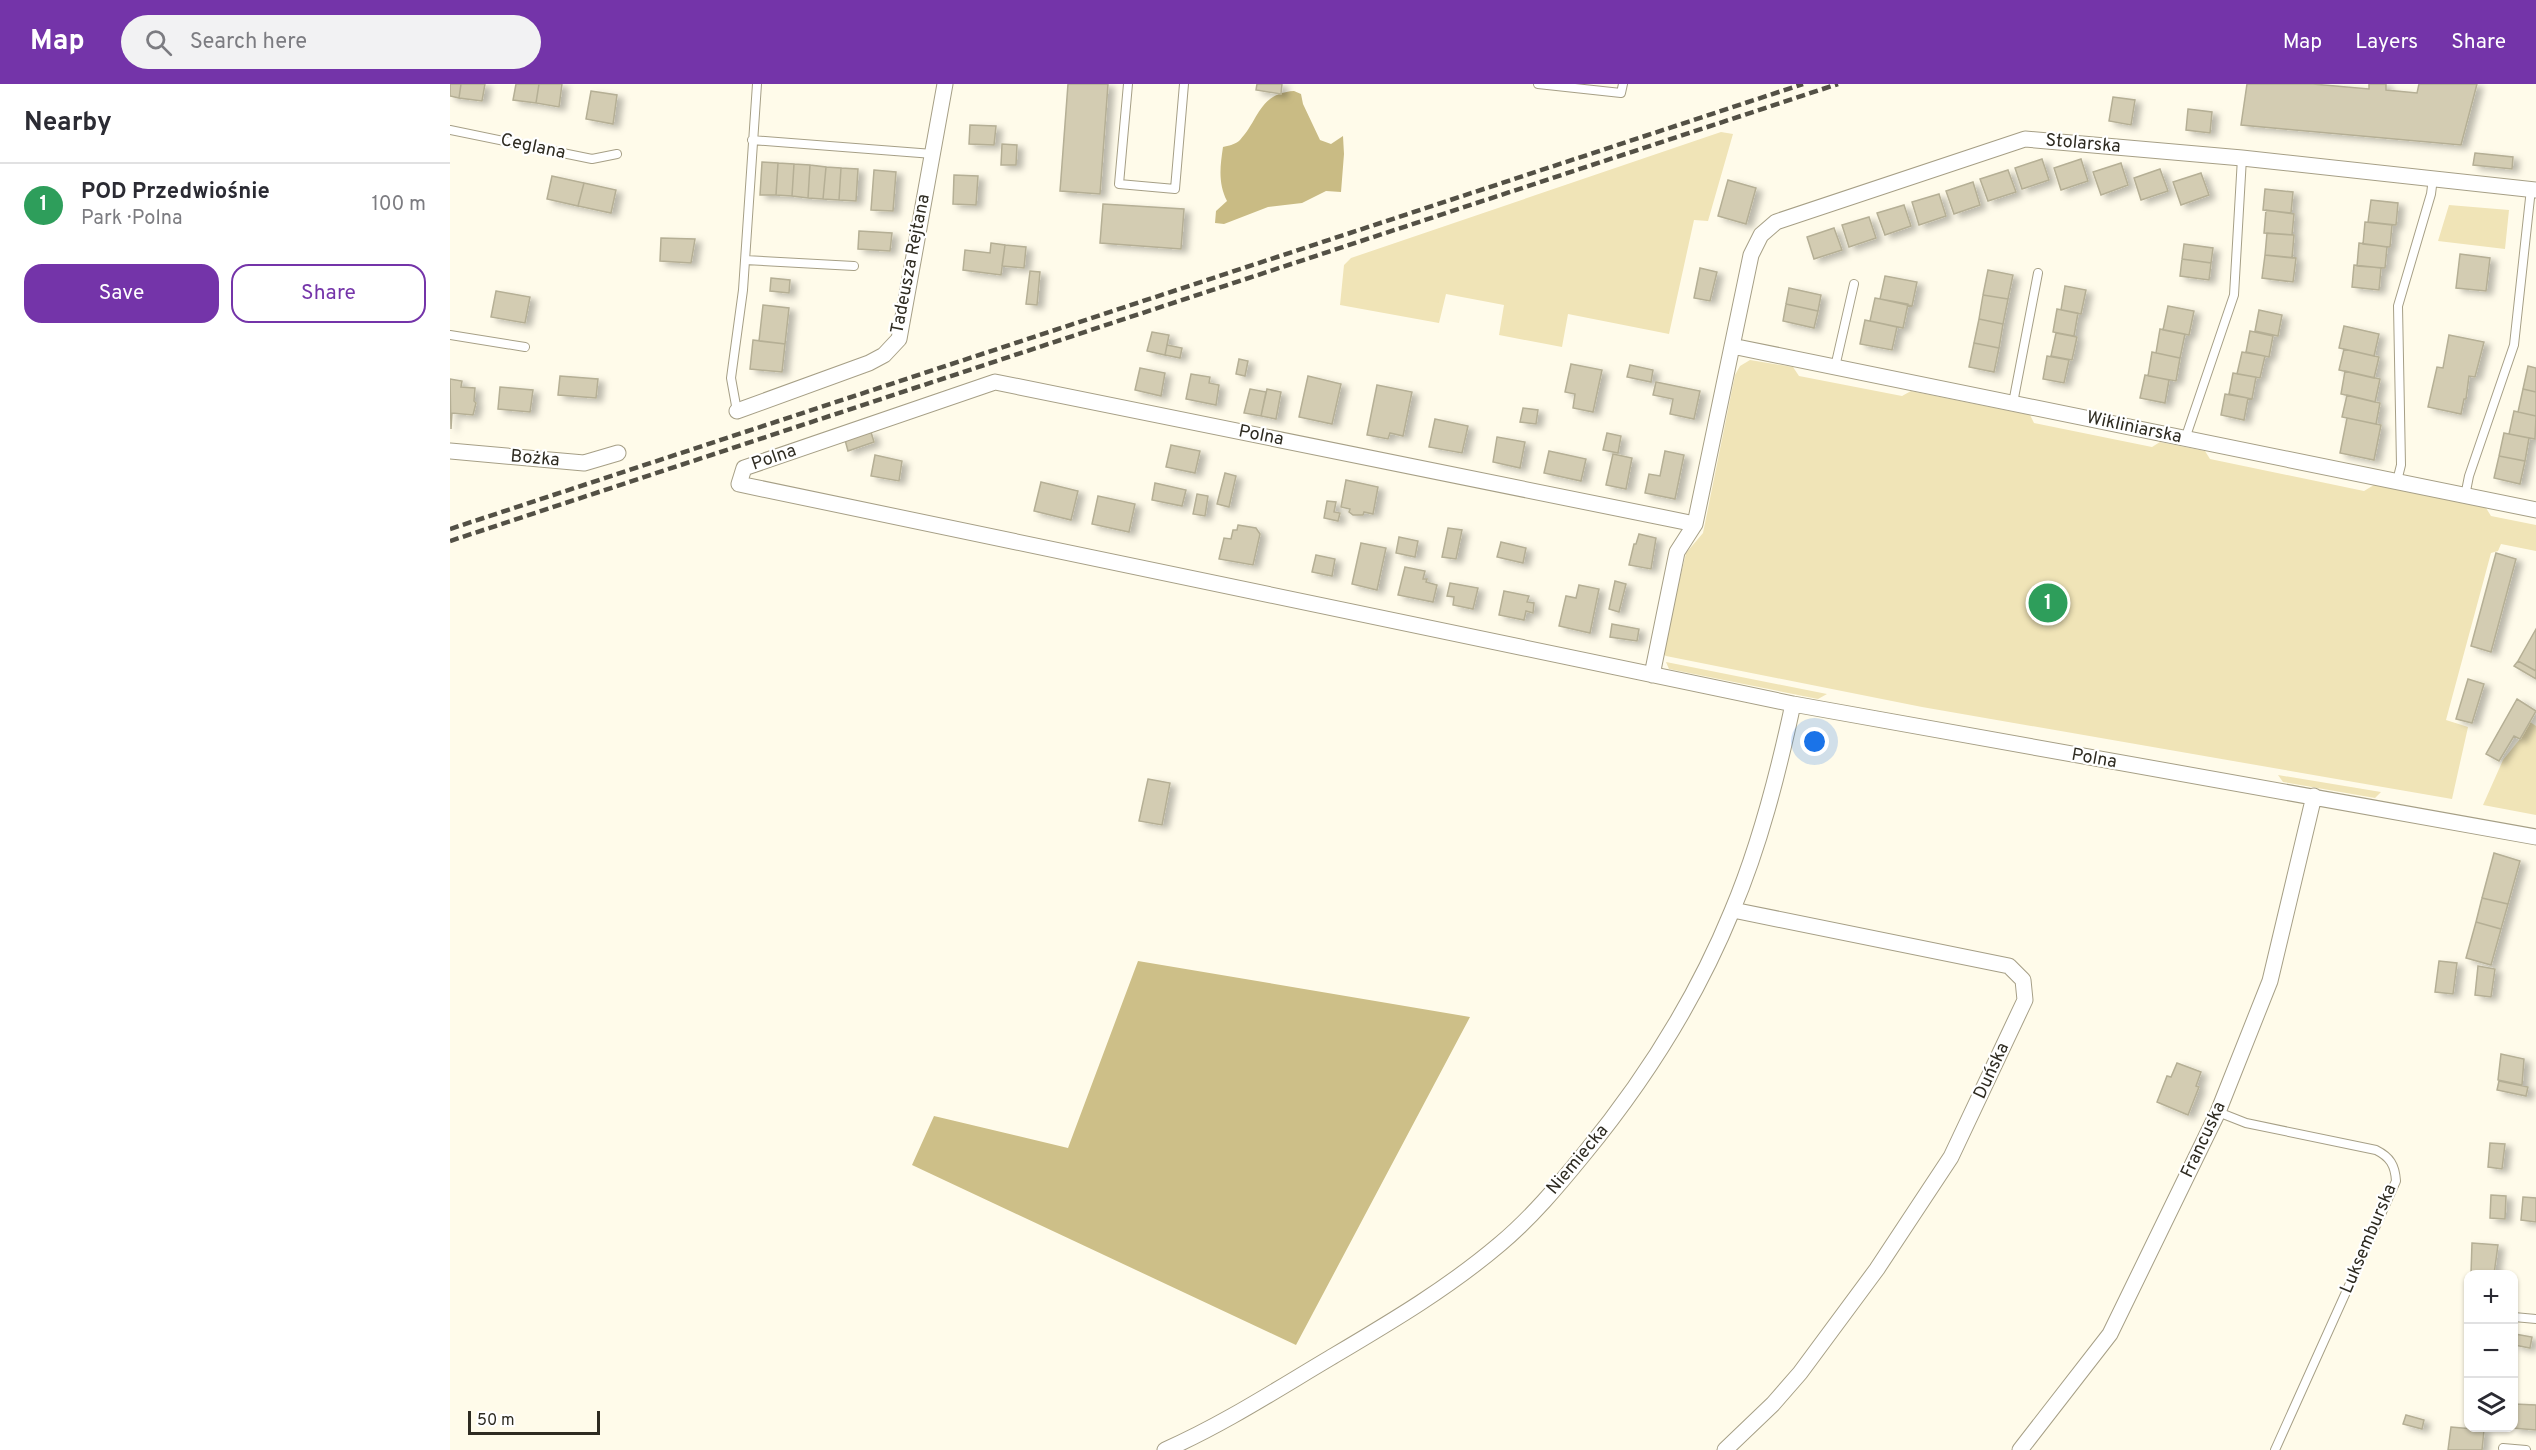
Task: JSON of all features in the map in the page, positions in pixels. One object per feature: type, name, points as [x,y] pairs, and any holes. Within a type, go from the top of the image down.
[{"type":"street","name":"Tadeusza Rejtana","points":[[737,411],[869,363],[884,355],[898,339],[945,84]]},
{"type":"street","name":"Stolarska","points":[[1732,346],[1755,245],[1768,228],[1785,218],[2025,139],[2242,158],[2534,189]]},
{"type":"street","name":"Wikliniarska","points":[[1732,346],[2536,510]]},
{"type":"street","points":[[1652,675],[1677,552],[1695,524],[1732,346]]},
{"type":"street","name":"Polna","points":[[1695,524],[995,382],[744,468],[738,484],[1793,704],[2536,837]]},
{"type":"street","name":"Bożka","points":[[450,451],[584,463],[618,453]]},
{"type":"street","name":"Niemiecka","points":[[1165,1450],[1193,1438],[1275,1391],[1442,1290],[1502,1243],[1559,1184],[1603,1131],[1651,1064],[1694,992],[1733,910],[1761,827],[1787,735],[1793,704]]},
{"type":"street","name":"Francuska","points":[[2020,1450],[2110,1334],[2218,1112],[2270,981],[2314,796]]},
{"type":"street","name":"Duńska","points":[[1725,1450],[1773,1404],[1800,1373],[1877,1269],[1951,1157],[2025,1000],[2023,980],[2009,966],[1733,910]]},
{"type":"lane","points":[[737,411],[730,378],[745,260],[757,84]]},
{"type":"lane","points":[[1128,84],[1119,184],[1175,189],[1184,84]]},
{"type":"lane","points":[[1538,84],[1622,93],[1623,84]]},
{"type":"lane","name":"Ceglana","points":[[450,130],[592,159],[617,154]]},
{"type":"lane","points":[[752,140],[933,154]]},
{"type":"lane","points":[[2185,439],[2234,295],[2242,158]]},
{"type":"lane","points":[[2397,481],[2401,465],[2398,306],[2431,194],[2433,178]]},
{"type":"lane","points":[[2465,496],[2469,476],[2514,345],[2534,189]]},
{"type":"lane","points":[[745,260],[854,266]]},
{"type":"lane","points":[[2013,403],[2038,273]]},
{"type":"lane","points":[[1836,367],[1854,284]]},
{"type":"lane","points":[[450,335],[525,347]]},
{"type":"lane","name":"Luksemburska","points":[[2218,1112],[2246,1123],[2376,1150],[2388,1156],[2395,1168],[2396,1181],[2275,1450]]},
{"type":"lane","points":[[2518,1317],[2536,1319]]},
{"type":"lane","points":[[2503,1448],[2526,1450]]},
{"type":"shaded area","points":[[1294,91],[1301,94],[1303,104],[1320,140],[1331,144],[1343,136],[1341,192],[1326,191],[1302,203],[1268,207],[1224,224],[1215,223],[1216,211],[1227,201],[1220,175],[1223,147],[1240,140],[1261,109],[1273,97]]},
{"type":"shaded area","points":[[1721,132],[1733,134],[1708,221],[1694,220],[1669,334],[1568,314],[1562,347],[1499,335],[1504,305],[1446,294],[1439,323],[1340,305],[1344,265],[1351,258]]},
{"type":"shaded area","points":[[2449,205],[2509,210],[2505,249],[2438,241]]},
{"type":"shaded area","points":[[1750,360],[1793,367],[1799,376],[1902,396],[1911,391],[2030,415],[2034,423],[2152,447],[2160,442],[2205,451],[2210,459],[2364,491],[2374,485],[2486,508],[2491,516],[2536,525],[2536,551],[2501,544],[2498,551],[2491,553],[2446,720],[2468,727],[2452,799],[1922,707],[1666,656],[1662,653],[1686,553],[1703,533],[1735,375],[1740,366]]},
{"type":"shaded area","points":[[1666,662],[1827,694],[1818,699],[1669,669]]},
{"type":"shaded area","points":[[2530,722],[2536,726],[2536,815],[2483,805],[2503,760]]},
{"type":"shaded area","points":[[2278,775],[2381,792],[2375,798],[2283,782]]},
{"type":"shaded area","points":[[1138,961],[1470,1017],[1296,1345],[912,1165],[934,1116],[1068,1148]]},
{"type":"building","points":[[450,84],[461,84],[459,98],[450,96]]},
{"type":"building","points":[[461,84],[485,84],[482,101],[459,98]]},
{"type":"building","points":[[516,84],[539,84],[536,103],[513,100]]},
{"type":"building","points":[[539,84],[562,84],[559,107],[536,103]]},
{"type":"building","points":[[1068,84],[1108,84],[1100,194],[1060,191]]},
{"type":"building","points":[[1257,84],[1282,84],[1281,94],[1256,90]]},
{"type":"building","points":[[2247,84],[2313,84],[2369,89],[2369,84],[2386,84],[2386,90],[2417,93],[2419,84],[2477,84],[2461,145],[2241,125]]},
{"type":"building","points":[[591,91],[617,95],[613,124],[586,119]]},
{"type":"building","points":[[2113,97],[2135,100],[2131,125],[2109,121]]},
{"type":"building","points":[[2188,109],[2212,112],[2210,133],[2186,130]]},
{"type":"building","points":[[970,125],[996,126],[994,145],[969,144]]},
{"type":"building","points":[[1002,144],[1017,145],[1016,165],[1001,165]]},
{"type":"building","points":[[2475,153],[2513,157],[2512,169],[2473,165]]},
{"type":"building","points":[[2042,159],[2049,180],[2022,189],[2015,168]]},
{"type":"building","points":[[2081,159],[2088,181],[2061,190],[2054,168]]},
{"type":"building","points":[[762,162],[778,163],[776,195],[760,195]]},
{"type":"building","points":[[778,163],[794,164],[792,196],[776,195]]},
{"type":"building","points":[[2121,163],[2128,185],[2101,195],[2093,172]]},
{"type":"building","points":[[794,164],[810,165],[808,198],[792,196]]},
{"type":"building","points":[[810,165],[826,167],[823,199],[808,198]]},
{"type":"building","points":[[826,167],[841,168],[839,200],[823,199]]},
{"type":"building","points":[[841,168],[858,169],[856,201],[839,200]]},
{"type":"building","points":[[2160,169],[2168,191],[2141,200],[2134,178]]},
{"type":"building","points":[[874,170],[896,172],[893,211],[871,210]]},
{"type":"building","points":[[2008,170],[2016,192],[1988,201],[1980,179]]},
{"type":"building","points":[[2201,173],[2209,195],[2181,205],[2173,182]]},
{"type":"building","points":[[954,175],[978,176],[976,205],[953,204]]},
{"type":"building","points":[[552,176],[584,183],[578,206],[547,199]]},
{"type":"building","points":[[1728,180],[1756,188],[1746,224],[1718,216]]},
{"type":"building","points":[[1973,182],[1980,205],[1954,214],[1946,191]]},
{"type":"building","points":[[584,183],[616,190],[611,213],[578,206]]},
{"type":"building","points":[[2265,189],[2293,192],[2291,213],[2263,210]]},
{"type":"building","points":[[1939,194],[1946,216],[1919,225],[1912,202]]},
{"type":"building","points":[[2371,200],[2398,203],[2396,225],[2368,222]]},
{"type":"building","points":[[1103,204],[1184,209],[1181,249],[1100,243]]},
{"type":"building","points":[[1904,205],[1911,226],[1885,235],[1877,213]]},
{"type":"building","points":[[2266,210],[2294,214],[2292,235],[2264,233]]},
{"type":"building","points":[[1869,217],[1876,238],[1849,247],[1842,225]]},
{"type":"building","points":[[2365,222],[2392,225],[2390,247],[2363,244]]},
{"type":"building","points":[[1834,228],[1842,250],[1814,259],[1807,237]]},
{"type":"building","points":[[859,231],[892,233],[890,251],[858,249]]},
{"type":"building","points":[[2267,233],[2294,235],[2292,258],[2265,255]]},
{"type":"building","points":[[661,238],[695,239],[691,263],[660,261]]},
{"type":"building","points":[[991,243],[1005,245],[1001,275],[963,270],[965,250],[990,253]]},
{"type":"building","points":[[2359,243],[2387,247],[2385,268],[2357,266]]},
{"type":"building","points":[[2184,244],[2213,248],[2211,263],[2182,259]]},
{"type":"building","points":[[1005,245],[1026,247],[1024,268],[1002,266]]},
{"type":"building","points":[[2460,254],[2490,258],[2486,291],[2456,288]]},
{"type":"building","points":[[2265,255],[2296,258],[2293,282],[2262,278]]},
{"type":"building","points":[[2182,259],[2211,263],[2209,280],[2180,276]]},
{"type":"building","points":[[2354,265],[2381,268],[2379,290],[2352,287]]},
{"type":"building","points":[[1700,268],[1717,272],[1710,301],[1694,298]]},
{"type":"building","points":[[1988,270],[2013,275],[2008,299],[1983,295]]},
{"type":"building","points":[[1030,271],[1040,272],[1037,305],[1026,304]]},
{"type":"building","points":[[1885,276],[1917,282],[1912,306],[1880,299]]},
{"type":"building","points":[[771,278],[790,280],[789,293],[770,291]]},
{"type":"building","points":[[2065,286],[2086,290],[2081,314],[2061,310]]},
{"type":"building","points":[[1789,288],[1821,295],[1818,311],[1786,304]]},
{"type":"building","points":[[496,291],[530,297],[525,323],[491,317]]},
{"type":"building","points":[[1983,295],[2008,299],[2003,324],[1979,319]]},
{"type":"building","points":[[1875,298],[1908,304],[1903,328],[1870,321]]},
{"type":"building","points":[[1786,304],[1818,311],[1814,328],[1783,321]]},
{"type":"building","points":[[763,305],[789,308],[785,344],[759,341]]},
{"type":"building","points":[[2168,306],[2194,311],[2189,335],[2163,330]]},
{"type":"building","points":[[2057,309],[2078,313],[2074,336],[2053,332]]},
{"type":"building","points":[[2259,310],[2282,315],[2278,336],[2255,331]]},
{"type":"building","points":[[1979,319],[2003,324],[1999,348],[1974,343]]},
{"type":"building","points":[[1865,320],[1897,327],[1892,350],[1860,344]]},
{"type":"building","points":[[2344,326],[2379,334],[2374,356],[2339,348]]},
{"type":"building","points":[[2160,329],[2185,334],[2180,358],[2156,353]]},
{"type":"building","points":[[2250,331],[2273,336],[2269,357],[2246,352]]},
{"type":"building","points":[[1152,332],[1169,335],[1165,355],[1147,351]]},
{"type":"building","points":[[2056,333],[2077,337],[2072,360],[2051,356]]},
{"type":"building","points":[[2449,335],[2484,342],[2475,377],[2469,376],[2466,399],[2464,399],[2461,414],[2428,407],[2437,367],[2443,368]]},
{"type":"building","points":[[753,340],[785,344],[782,372],[750,369]]},
{"type":"building","points":[[1974,343],[1999,348],[1994,372],[1969,367]]},
{"type":"building","points":[[1167,345],[1182,348],[1180,358],[1165,355]]},
{"type":"building","points":[[2344,349],[2379,357],[2374,378],[2339,370]]},
{"type":"building","points":[[2152,352],[2180,358],[2176,381],[2148,376]]},
{"type":"building","points":[[2242,352],[2265,356],[2260,378],[2237,374]]},
{"type":"building","points":[[2047,356],[2069,360],[2064,383],[2043,379]]},
{"type":"building","points":[[1239,359],[1248,361],[1245,376],[1236,374]]},
{"type":"building","points":[[1571,364],[1602,370],[1593,412],[1573,408],[1575,394],[1565,392]]},
{"type":"building","points":[[1630,365],[1653,370],[1651,382],[1627,377]]},
{"type":"building","points":[[2528,366],[2536,368],[2536,392],[2523,389]]},
{"type":"building","points":[[1140,368],[1165,373],[1161,396],[1135,390]]},
{"type":"building","points":[[2345,371],[2380,379],[2375,402],[2341,394]]},
{"type":"building","points":[[2233,373],[2256,377],[2252,399],[2229,394]]},
{"type":"building","points":[[1191,374],[1210,377],[1209,383],[1219,385],[1216,405],[1186,399]]},
{"type":"building","points":[[2145,375],[2169,380],[2165,403],[2140,398]]},
{"type":"building","points":[[560,376],[598,379],[596,398],[558,395]]},
{"type":"building","points":[[1308,376],[1341,384],[1332,424],[1299,417]]},
{"type":"building","points":[[450,379],[462,381],[461,387],[475,388],[474,401],[476,403],[473,415],[452,413],[451,429]]},
{"type":"building","points":[[1656,382],[1700,391],[1694,419],[1670,414],[1673,399],[1653,395]]},
{"type":"building","points":[[1377,385],[1412,392],[1403,436],[1390,433],[1388,439],[1367,435]]},
{"type":"building","points":[[500,387],[533,390],[530,412],[498,409]]},
{"type":"building","points":[[1250,389],[1266,392],[1261,416],[1244,413]]},
{"type":"building","points":[[1267,389],[1281,392],[1276,419],[1261,416]]},
{"type":"building","points":[[2523,389],[2536,392],[2536,416],[2518,412]]},
{"type":"building","points":[[2225,394],[2248,398],[2244,420],[2221,415]]},
{"type":"building","points":[[2347,395],[2380,403],[2376,424],[2342,417]]},
{"type":"building","points":[[1523,408],[1538,410],[1536,424],[1520,422]]},
{"type":"building","points":[[2514,411],[2536,416],[2535,439],[2509,434]]},
{"type":"building","points":[[2347,418],[2381,425],[2374,460],[2340,453]]},
{"type":"building","points":[[1435,419],[1468,426],[1462,453],[1429,447]]},
{"type":"building","points":[[871,432],[874,442],[848,451],[845,440]]},
{"type":"building","points":[[1607,433],[1621,436],[1618,453],[1603,450]]},
{"type":"building","points":[[2504,433],[2529,438],[2525,461],[2499,456]]},
{"type":"building","points":[[1497,437],[1525,442],[1520,468],[1493,462]]},
{"type":"building","points":[[1171,445],[1200,451],[1195,473],[1166,467]]},
{"type":"building","points":[[1549,451],[1586,459],[1581,481],[1544,473]]},
{"type":"building","points":[[1665,451],[1684,455],[1675,499],[1645,493],[1649,474],[1660,476]]},
{"type":"building","points":[[1613,454],[1632,458],[1626,489],[1606,485]]},
{"type":"building","points":[[875,455],[902,461],[899,481],[871,476]]},
{"type":"building","points":[[2499,456],[2525,461],[2520,484],[2494,478]]},
{"type":"building","points":[[1225,473],[1236,476],[1229,507],[1217,504]]},
{"type":"building","points":[[1346,480],[1378,487],[1373,514],[1364,512],[1363,515],[1353,515],[1349,512],[1350,509],[1341,507]]},
{"type":"building","points":[[1041,482],[1078,491],[1071,520],[1034,511]]},
{"type":"building","points":[[1155,483],[1186,490],[1182,506],[1152,500]]},
{"type":"building","points":[[1197,494],[1208,496],[1205,516],[1193,514]]},
{"type":"building","points":[[1098,496],[1135,504],[1129,532],[1092,524]]},
{"type":"building","points":[[1327,501],[1336,502],[1334,512],[1340,513],[1338,521],[1324,518]]},
{"type":"building","points":[[1238,525],[1256,528],[1260,534],[1253,565],[1219,559],[1224,538],[1231,539],[1233,530],[1237,530]]},
{"type":"building","points":[[1448,528],[1462,530],[1456,559],[1442,557]]},
{"type":"building","points":[[1639,534],[1656,538],[1651,569],[1629,565]]},
{"type":"building","points":[[1399,537],[1418,541],[1415,557],[1396,553]]},
{"type":"building","points":[[1501,542],[1526,548],[1523,563],[1497,557]]},
{"type":"building","points":[[1361,543],[1386,548],[1377,590],[1352,584]]},
{"type":"building","points":[[2496,553],[2516,559],[2491,652],[2471,646]]},
{"type":"building","points":[[1316,555],[1335,559],[1332,576],[1312,572]]},
{"type":"building","points":[[1405,567],[1425,571],[1423,579],[1437,585],[1433,602],[1398,595]]},
{"type":"building","points":[[1615,581],[1626,584],[1619,612],[1609,609]]},
{"type":"building","points":[[1450,583],[1478,588],[1473,609],[1453,605],[1454,597],[1447,596]]},
{"type":"building","points":[[1579,585],[1599,589],[1590,633],[1559,626],[1566,596],[1576,598]]},
{"type":"building","points":[[1504,591],[1529,596],[1527,602],[1534,603],[1533,613],[1526,611],[1524,620],[1499,615]]},
{"type":"building","points":[[1612,624],[1639,629],[1637,641],[1610,637]]},
{"type":"building","points":[[2536,629],[2536,671],[2518,661]]},
{"type":"building","points":[[2518,661],[2536,671],[2536,679],[2514,666]]},
{"type":"building","points":[[2468,679],[2484,684],[2472,723],[2456,719]]},
{"type":"building","points":[[2517,699],[2536,711],[2520,739],[2514,736],[2499,761],[2486,754]]},
{"type":"building","points":[[1148,779],[1170,783],[1162,825],[1139,821]]},
{"type":"building","points":[[2494,853],[2520,861],[2508,904],[2482,898]]},
{"type":"building","points":[[2482,898],[2508,904],[2501,929],[2476,922]]},
{"type":"building","points":[[2476,922],[2501,929],[2491,965],[2466,958]]},
{"type":"building","points":[[2439,961],[2457,963],[2453,994],[2435,992]]},
{"type":"building","points":[[2478,966],[2495,969],[2491,997],[2475,995]]},
{"type":"building","points":[[2501,1054],[2524,1059],[2522,1085],[2498,1080]]},
{"type":"building","points":[[2177,1063],[2201,1072],[2196,1086],[2199,1087],[2188,1115],[2157,1102],[2167,1076],[2171,1077]]},
{"type":"building","points":[[2499,1081],[2528,1087],[2526,1096],[2497,1090]]},
{"type":"building","points":[[2490,1143],[2505,1144],[2502,1169],[2488,1167]]},
{"type":"building","points":[[2491,1195],[2506,1196],[2505,1219],[2490,1218]]},
{"type":"building","points":[[2523,1197],[2536,1198],[2536,1222],[2521,1220]]},
{"type":"building","points":[[2472,1243],[2498,1245],[2495,1270],[2471,1270]]},
{"type":"building","points":[[2518,1335],[2532,1337],[2530,1348],[2518,1346]]},
{"type":"building","points":[[2518,1404],[2536,1405],[2536,1430],[2518,1428]]},
{"type":"building","points":[[2406,1415],[2424,1420],[2422,1429],[2403,1424]]},
{"type":"building","points":[[2451,1427],[2464,1428],[2464,1432],[2484,1432],[2482,1450],[2448,1450]]},
{"type":"railway","points":[[450,529],[1803,84]]},
{"type":"railway","points":[[450,541],[1838,84]]},
{"type":"place","name":"POD Przedwiośnie","points":[[2048,603]]}]
